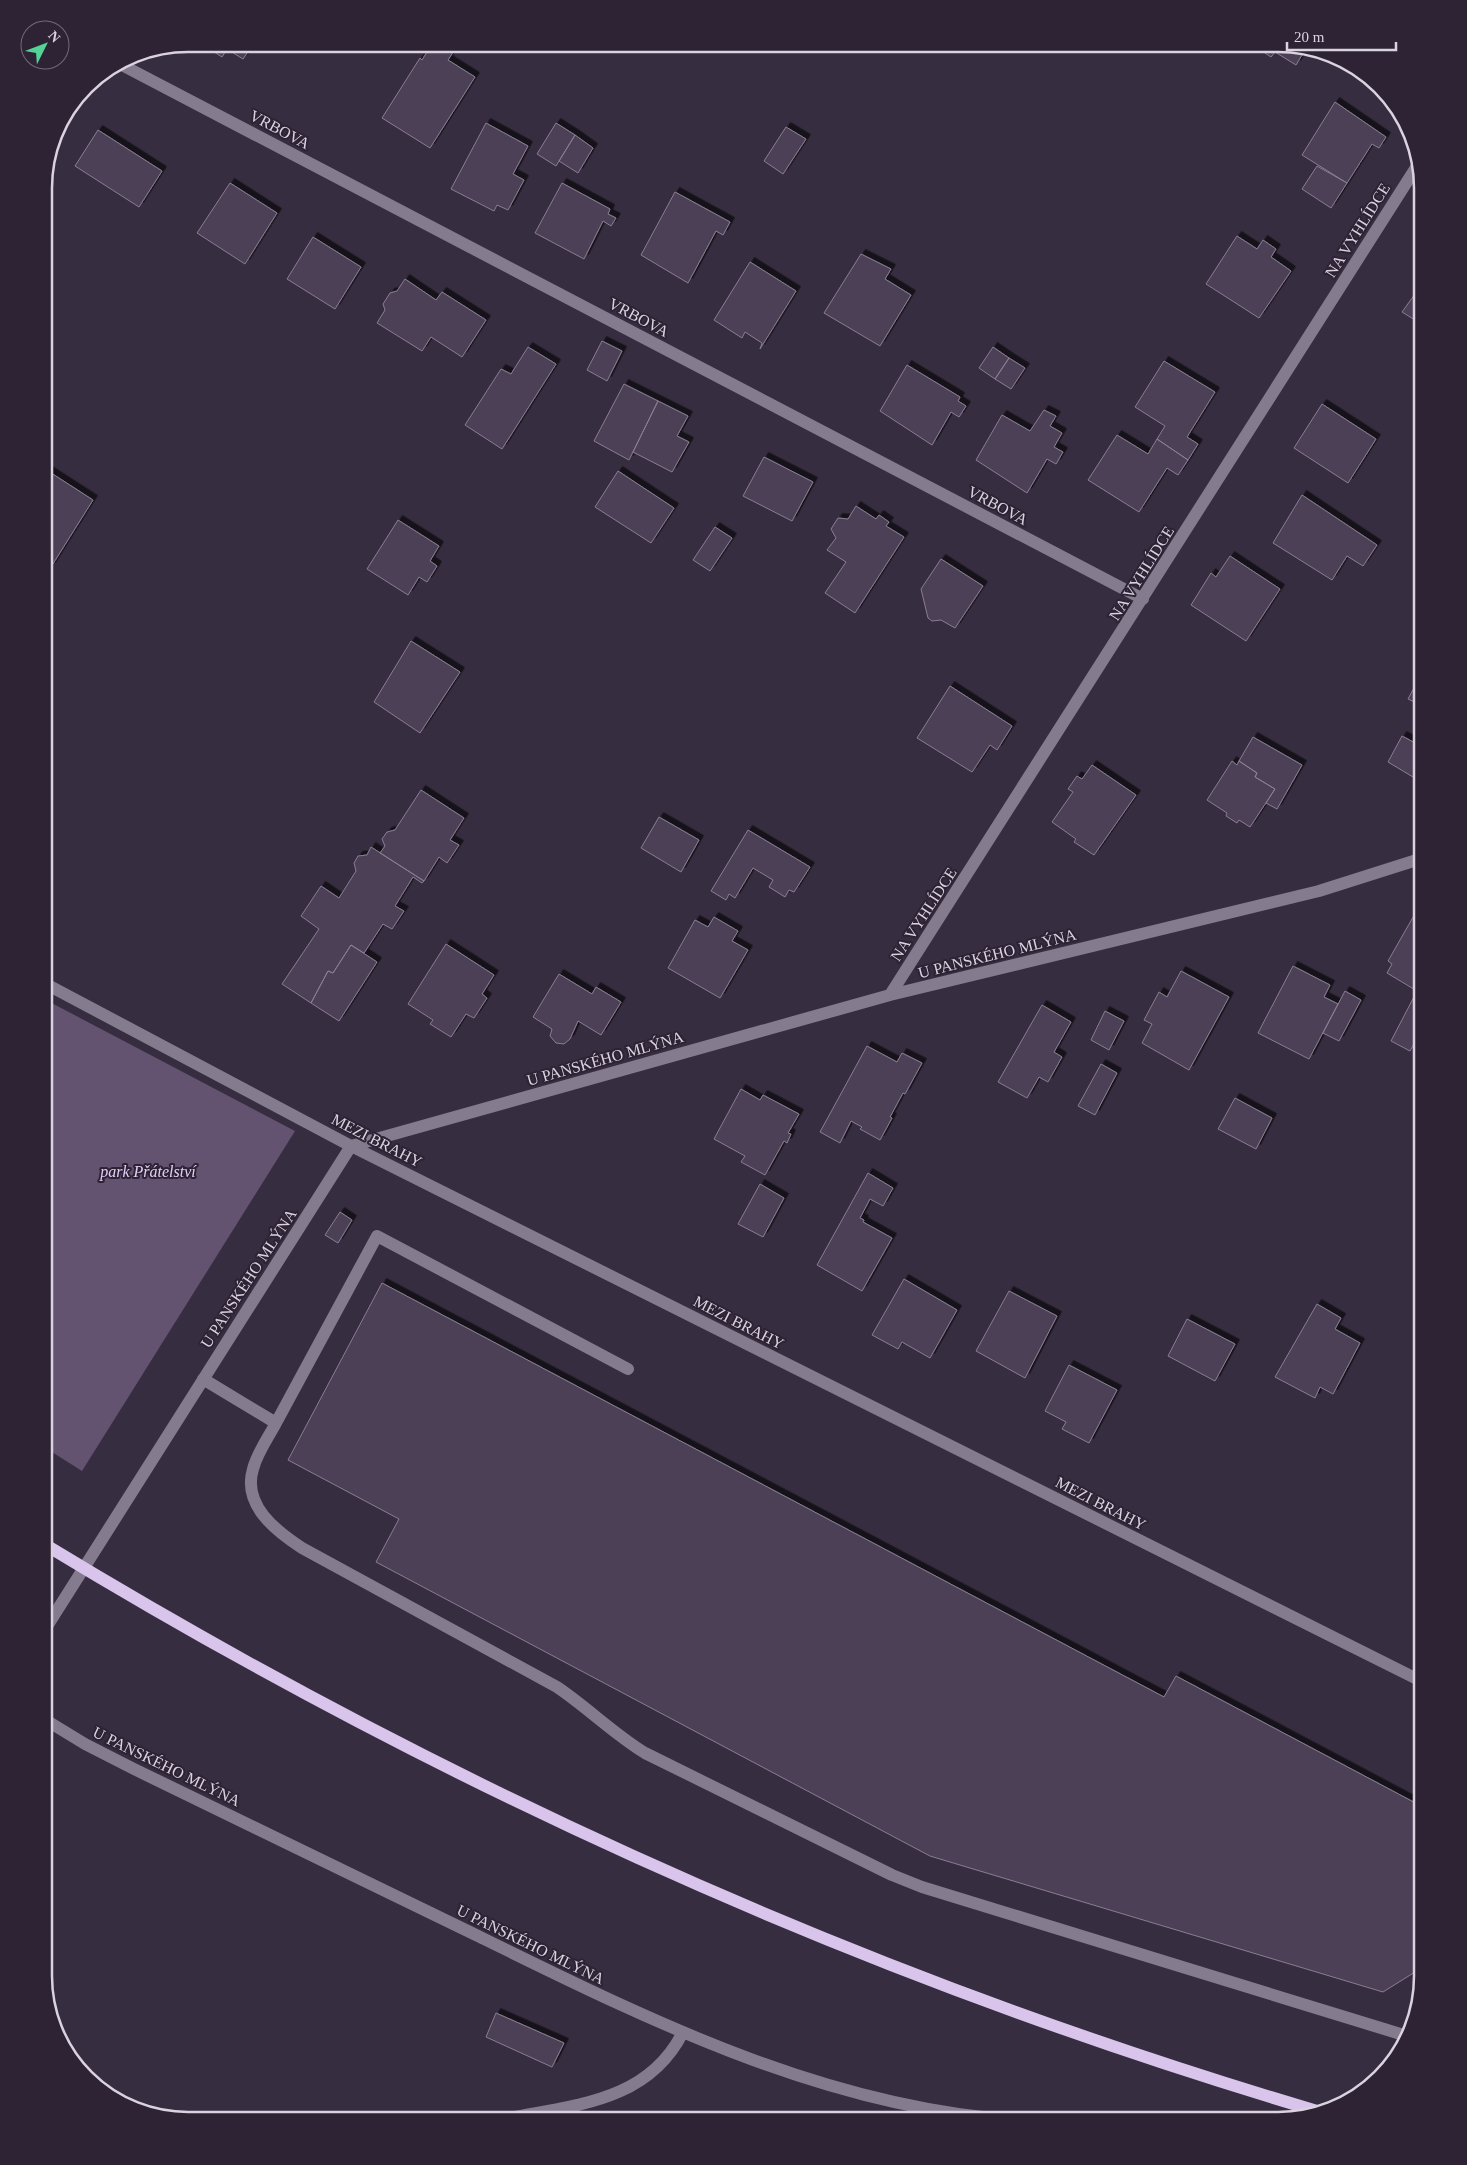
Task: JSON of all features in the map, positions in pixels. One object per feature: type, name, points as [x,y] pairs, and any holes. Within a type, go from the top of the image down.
[{"type":"main road","points":[[52,1549],[173,1622],[403,1746],[580,1832],[880,1961],[1125,2050],[1310,2109]]},
{"type":"street","name":"VRBOVA","points":[[127,68],[1143,599]]},
{"type":"street","name":"NA VYHLÍDCE","points":[[890,995],[1413,172]]},
{"type":"street","name":"U PANSKÉHO MLÝNA","points":[[52,1617],[351,1146],[890,995],[1319,892],[1414,861]]},
{"type":"street","name":"MEZI BRAHY","points":[[53,988],[351,1146],[1414,1678]]},
{"type":"street","points":[[628,1369],[377,1236],[252,1470],[251,1486],[255,1503],[264,1518],[282,1535],[302,1548],[557,1688],[577,1701],[625,1741],[645,1753],[892,1875],[922,1887],[1401,2034]]},
{"type":"street","points":[[203,1379],[276,1423]]},
{"type":"street","name":"U PANSKÉHO MLÝNA","points":[[52,1724],[85,1744],[134,1769],[572,1982],[683,2032],[808,2081],[858,2095],[947,2112]]},
{"type":"street","points":[[542,2112],[599,2101],[658,2067],[674,2051],[683,2032]]},
{"type":"green space","name":"park Přátelství","points":[[53,1003],[295,1131],[82,1471],[52,1452]]},
{"type":"building","points":[[214,52],[225,52],[222,57]]},
{"type":"building","points":[[232,52],[248,52],[243,59]]},
{"type":"building","points":[[427,52],[453,52],[448,60],[475,77],[430,148],[382,118],[420,58],[422,60]]},
{"type":"building","points":[[1265,53],[1274,53],[1271,57]]},
{"type":"building","points":[[1277,53],[1302,55],[1296,65]]},
{"type":"building","points":[[1335,102],[1386,137],[1379,148],[1372,144],[1347,183],[1302,155]]},
{"type":"building","points":[[486,123],[528,146],[513,174],[524,180],[508,210],[497,205],[494,211],[451,189]]},
{"type":"building","points":[[556,123],[575,135],[556,166],[537,154]]},
{"type":"building","points":[[786,127],[806,139],[783,174],[764,161]]},
{"type":"building","points":[[98,130],[162,171],[139,207],[75,166]]},
{"type":"building","points":[[575,135],[593,148],[578,173],[559,161]]},
{"type":"building","points":[[1317,166],[1347,183],[1331,208],[1302,189]]},
{"type":"building","points":[[230,183],[277,213],[245,264],[197,233]]},
{"type":"building","points":[[562,183],[610,209],[608,214],[616,218],[611,226],[603,221],[584,259],[535,233]]},
{"type":"building","points":[[675,192],[730,222],[723,235],[716,231],[688,283],[641,255]]},
{"type":"building","points":[[1237,236],[1257,249],[1263,240],[1276,249],[1271,257],[1291,271],[1259,318],[1206,284]]},
{"type":"building","points":[[313,237],[361,267],[335,309],[287,279]]},
{"type":"building","points":[[861,254],[891,269],[885,279],[911,295],[880,346],[824,313]]},
{"type":"building","points":[[750,262],[796,291],[760,349],[762,343],[745,332],[742,338],[714,320]]},
{"type":"building","points":[[405,279],[436,300],[442,292],[486,320],[462,357],[431,337],[422,351],[377,323],[385,310],[383,304],[390,293],[397,291]]},
{"type":"building","points":[[1414,295],[1414,319],[1402,312]]},
{"type":"building","points":[[602,341],[622,351],[607,381],[587,370]]},
{"type":"building","points":[[528,347],[556,364],[502,449],[465,425],[501,369],[511,374]]},
{"type":"building","points":[[993,347],[1009,358],[995,379],[979,368]]},
{"type":"building","points":[[1009,358],[1025,368],[1011,389],[995,379]]},
{"type":"building","points":[[1164,361],[1215,392],[1187,437],[1198,444],[1188,460],[1157,439],[1165,426],[1135,407]]},
{"type":"building","points":[[907,365],[960,397],[958,401],[966,406],[959,417],[951,412],[932,445],[880,411]]},
{"type":"building","points":[[624,384],[658,401],[629,460],[594,441]]},
{"type":"building","points":[[658,401],[688,416],[677,436],[689,442],[672,472],[633,452]]},
{"type":"building","points":[[1322,404],[1376,439],[1348,483],[1294,448]]},
{"type":"building","points":[[1044,410],[1056,416],[1050,426],[1062,433],[1054,447],[1063,452],[1056,464],[1047,459],[1027,493],[976,460],[1002,415],[1030,431]]},
{"type":"building","points":[[1117,435],[1148,454],[1157,439],[1188,460],[1178,475],[1167,468],[1139,512],[1088,480]]},
{"type":"building","points":[[764,457],[813,482],[792,521],[743,496]]},
{"type":"building","points":[[618,471],[674,508],[651,543],[595,507]]},
{"type":"building","points":[[53,474],[93,500],[53,564]]},
{"type":"building","points":[[1302,495],[1377,545],[1363,566],[1347,556],[1332,580],[1273,543]]},
{"type":"building","points":[[856,506],[876,519],[879,515],[889,522],[886,526],[904,537],[855,613],[825,593],[846,562],[827,550],[836,538],[831,529],[838,518],[848,519]]},
{"type":"building","points":[[398,520],[439,546],[430,561],[437,566],[427,582],[419,577],[408,595],[367,569]]},
{"type":"building","points":[[715,527],[732,538],[710,571],[693,560]]},
{"type":"building","points":[[1230,556],[1280,589],[1246,641],[1191,605],[1211,573],[1216,577]]},
{"type":"building","points":[[941,559],[983,586],[955,628],[941,620],[932,621],[928,618],[921,589]]},
{"type":"building","points":[[411,641],[460,672],[420,733],[374,702]]},
{"type":"building","points":[[950,686],[1012,726],[997,750],[990,745],[972,772],[917,738]]},
{"type":"building","points":[[1414,688],[1414,702],[1408,699]]},
{"type":"building","points":[[1402,736],[1414,742],[1414,778],[1388,762]]},
{"type":"building","points":[[1253,737],[1302,765],[1277,809],[1266,803],[1275,789],[1255,777],[1257,773],[1239,761]]},
{"type":"building","points":[[1232,761],[1237,765],[1239,761],[1257,773],[1255,777],[1275,789],[1250,827],[1239,820],[1237,823],[1226,816],[1227,813],[1207,800]]},
{"type":"building","points":[[1092,765],[1136,795],[1094,855],[1074,842],[1076,839],[1052,822],[1073,792],[1068,789],[1077,776],[1082,779]]},
{"type":"building","points":[[421,790],[464,818],[450,840],[459,845],[447,863],[439,857],[424,881],[380,853],[385,846],[382,839],[387,832],[395,830]]},
{"type":"building","points":[[659,817],[699,840],[681,872],[641,848]]},
{"type":"building","points":[[748,830],[810,867],[794,892],[789,890],[785,897],[769,887],[773,880],[753,868],[735,898],[729,894],[726,900],[711,891]]},
{"type":"building","points":[[371,847],[424,881],[422,883],[413,877],[395,906],[404,911],[392,929],[383,924],[364,953],[351,945],[333,973],[328,971],[311,1003],[282,984],[319,929],[301,916],[321,886],[339,898],[356,871],[354,863],[358,856],[367,855]]},
{"type":"building","points":[[1414,916],[1414,989],[1387,973],[1392,964],[1388,961]]},
{"type":"building","points":[[714,917],[738,931],[732,941],[748,950],[720,998],[668,968],[695,920],[708,927]]},
{"type":"building","points":[[446,944],[494,975],[482,994],[487,998],[474,1018],[466,1014],[451,1037],[430,1024],[433,1020],[408,1004]]},
{"type":"building","points":[[351,945],[377,962],[339,1021],[311,1003],[328,971],[333,973]]},
{"type":"building","points":[[1293,966],[1330,985],[1324,997],[1338,1004],[1309,1059],[1258,1033]]},
{"type":"building","points":[[1181,971],[1229,997],[1189,1070],[1142,1043],[1152,1024],[1144,1020],[1159,992],[1167,997]]},
{"type":"building","points":[[559,974],[592,994],[596,987],[621,1002],[601,1035],[578,1021],[570,1039],[564,1044],[556,1043],[550,1036],[552,1029],[533,1017]]},
{"type":"building","points":[[1345,991],[1361,1000],[1339,1041],[1323,1033]]},
{"type":"building","points":[[1414,997],[1414,1044],[1410,1051],[1391,1041]]},
{"type":"building","points":[[1042,1005],[1071,1022],[1054,1052],[1062,1057],[1048,1082],[1039,1077],[1027,1098],[998,1082]]},
{"type":"building","points":[[1105,1011],[1124,1021],[1109,1050],[1091,1040]]},
{"type":"building","points":[[867,1046],[897,1062],[902,1053],[922,1063],[905,1094],[903,1093],[880,1140],[860,1129],[862,1127],[851,1121],[840,1143],[820,1132]]},
{"type":"building","points":[[1101,1064],[1117,1073],[1095,1115],[1078,1106]]},
{"type":"building","points":[[741,1089],[760,1100],[763,1095],[799,1114],[788,1133],[791,1134],[787,1143],[784,1141],[765,1175],[741,1162],[745,1156],[714,1139]]},
{"type":"building","points":[[1235,1098],[1272,1118],[1256,1149],[1218,1129]]},
{"type":"building","points":[[868,1173],[893,1188],[883,1206],[870,1199],[860,1218],[864,1220],[863,1222],[892,1238],[862,1291],[817,1265]]},
{"type":"building","points":[[760,1184],[784,1198],[763,1237],[738,1224]]},
{"type":"building","points":[[340,1212],[352,1220],[338,1243],[325,1235]]},
{"type":"building","points":[[904,1279],[957,1310],[930,1358],[902,1342],[898,1349],[872,1335]]},
{"type":"building","points":[[382,1283],[1164,1697],[1176,1676],[1414,1802],[1414,1973],[1383,1992],[930,1856],[376,1562],[399,1519],[288,1460]]},
{"type":"building","points":[[1009,1291],[1057,1316],[1025,1378],[976,1351]]},
{"type":"building","points":[[1317,1304],[1341,1318],[1335,1329],[1360,1343],[1333,1394],[1320,1387],[1315,1398],[1275,1377]]},
{"type":"building","points":[[1187,1319],[1235,1344],[1215,1381],[1168,1356]]},
{"type":"building","points":[[1069,1365],[1117,1390],[1089,1443],[1062,1429],[1066,1422],[1045,1411]]},
{"type":"building","points":[[496,2013],[564,2043],[552,2067],[486,2037]]}]
